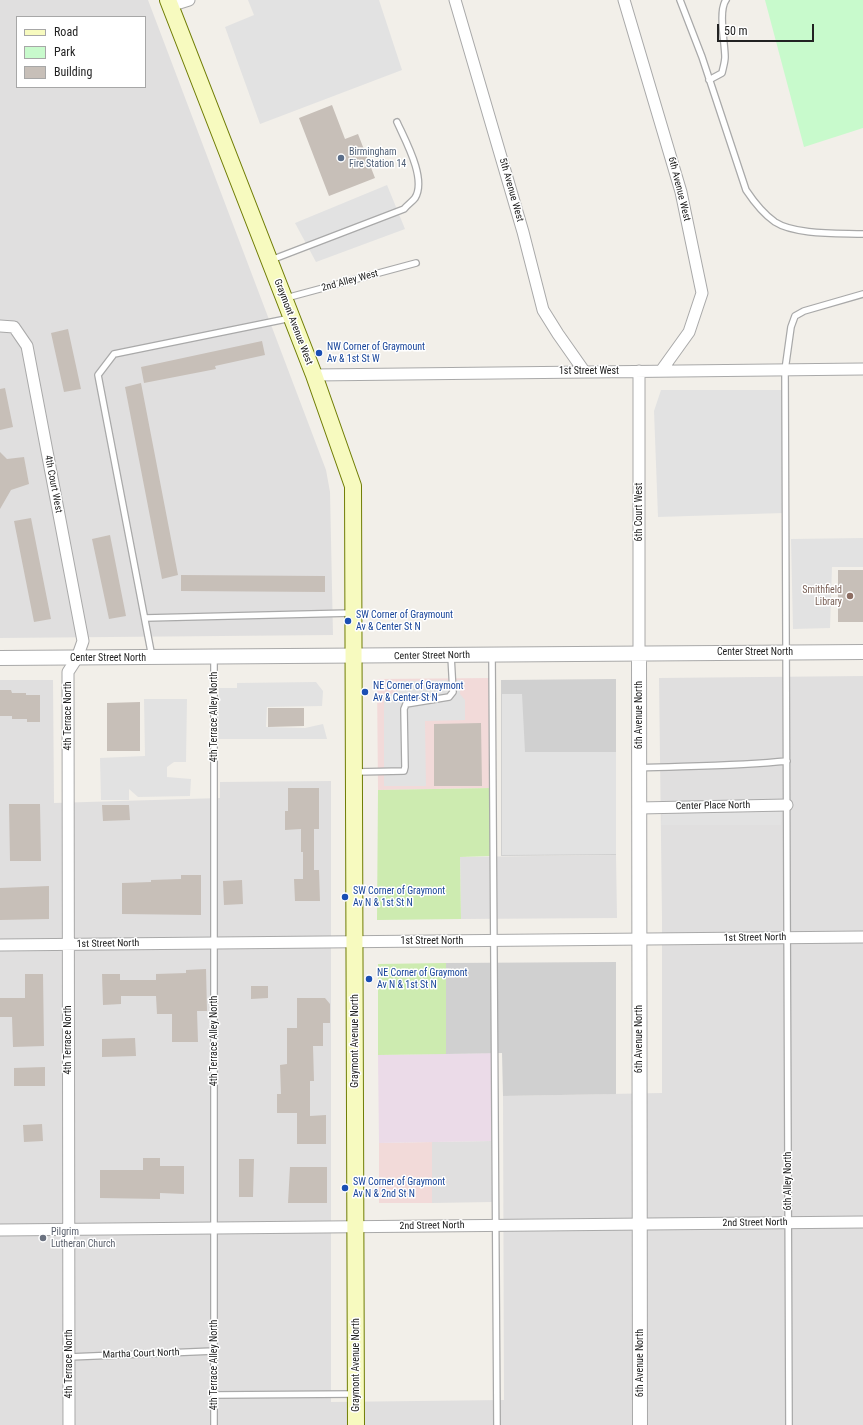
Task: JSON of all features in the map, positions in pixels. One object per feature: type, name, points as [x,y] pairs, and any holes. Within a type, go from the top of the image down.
[{"type":"main road","name":"Graymont Avenue West","points":[[169,3],[314,375],[354,486],[354,656]]},
{"type":"main road","name":"Graymont Avenue North","points":[[354,656],[356,1425]]},
{"type":"street","points":[[169,3],[189,0]]},
{"type":"street","name":"5th Avenue West","points":[[455,0],[524,232],[543,310],[554,329],[584,371]]},
{"type":"street","name":"6th Avenue West","points":[[624,0],[681,192],[702,293],[689,332],[661,371]]},
{"type":"street","name":"4th Court West","points":[[0,326],[14,327],[27,346],[83,641],[77,658]]},
{"type":"street","name":"1st Street West","points":[[314,375],[863,369]]},
{"type":"street","name":"6th Court West","points":[[639,371],[640,653]]},
{"type":"street","name":"Center Street North","points":[[0,658],[863,652]]},
{"type":"street","name":"6th Avenue North","points":[[640,653],[640,1425]]},
{"type":"street","name":"4th Terrace North","points":[[69,1425],[68,672],[77,658]]},
{"type":"street","name":"Center Place North","points":[[639,808],[787,805]]},
{"type":"street","name":"1st Street North","points":[[0,945],[863,937]]},
{"type":"street","name":"2nd Street North","points":[[0,1230],[863,1222]]},
{"type":"lane","points":[[680,0],[746,190],[759,208],[776,222],[795,230],[863,234]]},
{"type":"lane","points":[[709,80],[722,73],[725,59],[722,23],[723,4],[726,0]]},
{"type":"lane","points":[[269,260],[404,209],[416,197],[418,174],[397,122]]},
{"type":"lane","name":"2nd Alley West","points":[[284,299],[416,263]]},
{"type":"lane","name":"6th Alley North","points":[[789,1425],[786,370],[791,327],[795,316],[804,311],[863,294]]},
{"type":"lane","points":[[152,657],[98,375],[114,354],[292,318]]},
{"type":"lane","points":[[144,618],[354,613]]},
{"type":"lane","points":[[354,772],[404,771],[404,710],[406,704],[449,697],[453,692],[451,655]]},
{"type":"lane","points":[[492,655],[497,1425]]},
{"type":"lane","name":"4th Terrace Alley North","points":[[214,657],[214,1425]]},
{"type":"lane","points":[[639,768],[695,765],[748,765],[787,761]]},
{"type":"lane","name":"Martha Court North","points":[[69,1357],[214,1351]]},
{"type":"lane","points":[[214,1394],[356,1394]]},
{"type":"shaded area","points":[[0,0],[148,0],[326,470],[330,492],[333,635],[0,638]]},
{"type":"shaded area","points":[[248,0],[379,0],[402,70],[260,124],[225,27],[254,15]]},
{"type":"shaded area","points":[[387,185],[405,229],[316,262],[295,223]]},
{"type":"shaded area","points":[[661,390],[783,390],[783,513],[658,517],[654,411]]},
{"type":"shaded area","points":[[863,538],[863,567],[832,567],[830,628],[793,629],[791,539]]},
{"type":"shaded area","points":[[863,676],[863,1425],[0,1425],[0,680],[53,680],[54,803],[220,798],[220,782],[331,781],[331,1402],[504,1400],[503,1096],[662,1093],[662,918],[659,678]]},
{"type":"shaded area","points":[[491,678],[491,788],[378,790],[377,679]]},
{"type":"shaded area","points":[[616,679],[616,855],[501,856],[501,680]]},
{"type":"shaded area","points":[[461,680],[460,694],[465,700],[465,720],[425,721],[426,786],[384,786],[384,694],[397,694],[398,681]]},
{"type":"shaded area","points":[[316,682],[323,691],[322,706],[267,707],[266,727],[305,728],[323,724],[327,739],[218,739],[219,688],[237,688],[237,683]]},
{"type":"shaded area","points":[[502,694],[522,694],[525,752],[616,752],[616,854],[502,855]]},
{"type":"shaded area","points":[[144,699],[187,699],[186,762],[174,762],[167,767],[167,777],[191,779],[190,796],[138,797],[129,789],[129,800],[101,800],[100,758],[145,756]]},
{"type":"shaded area","points":[[782,811],[781,825],[661,825],[663,812]]},
{"type":"shaded area","points":[[616,855],[617,918],[461,919],[460,857]]},
{"type":"shaded area","points":[[616,962],[616,1094],[503,1096],[502,1053],[446,1054],[446,963]]},
{"type":"shaded area","points":[[491,1053],[491,1141],[379,1143],[378,1055]]},
{"type":"shaded area","points":[[491,1141],[492,1202],[432,1203],[432,1142]]},
{"type":"shaded area","points":[[432,1142],[432,1203],[379,1203],[379,1143]]},
{"type":"green space","points":[[765,0],[863,0],[863,128],[804,147]]},
{"type":"green space","points":[[491,788],[491,856],[460,857],[461,919],[377,920],[378,790]]},
{"type":"green space","points":[[446,963],[446,1054],[378,1055],[378,964]]},
{"type":"building","name":"Birmingham Fire Station 14","points":[[332,105],[345,139],[358,134],[375,178],[329,196],[299,118]]},
{"type":"building","points":[[68,329],[81,389],[64,392],[51,333]]},
{"type":"building","points":[[262,341],[265,355],[215,366],[216,369],[144,383],[141,367]]},
{"type":"building","points":[[141,383],[178,575],[162,579],[125,387]]},
{"type":"building","points":[[5,388],[13,427],[0,430],[0,389]]},
{"type":"building","points":[[0,452],[7,459],[24,457],[29,484],[11,490],[0,509]]},
{"type":"building","points":[[31,518],[51,619],[34,622],[14,521]]},
{"type":"building","points":[[110,535],[126,616],[109,619],[92,539]]},
{"type":"building","name":"Smithfield Library","points":[[838,570],[863,570],[863,622],[838,622]]},
{"type":"building","points":[[181,575],[325,576],[325,592],[181,591]]},
{"type":"building","points":[[0,690],[11,690],[12,693],[26,693],[26,695],[40,695],[40,722],[27,722],[27,719],[12,719],[12,716],[0,716]]},
{"type":"building","points":[[140,702],[140,751],[107,751],[107,703]]},
{"type":"building","points":[[268,708],[304,708],[304,726],[268,727]]},
{"type":"building","points":[[481,723],[482,786],[434,786],[434,724]]},
{"type":"building","points":[[288,788],[319,788],[319,829],[314,829],[314,870],[319,870],[320,901],[295,901],[294,879],[303,879],[303,852],[301,852],[301,829],[285,830],[285,811],[288,811]]},
{"type":"building","points":[[9,804],[40,804],[41,861],[10,861]]},
{"type":"building","points":[[102,805],[129,805],[130,820],[103,821]]},
{"type":"building","points":[[181,875],[201,875],[201,915],[122,914],[122,883],[181,879]]},
{"type":"building","points":[[242,880],[243,904],[224,905],[223,881]]},
{"type":"building","points":[[49,886],[49,919],[0,920],[0,888]]},
{"type":"building","points":[[206,969],[207,1011],[197,1011],[198,1042],[172,1042],[172,1014],[157,1014],[156,996],[121,996],[121,1004],[103,1005],[102,974],[120,974],[120,980],[156,980],[156,974],[186,973],[186,970]]},
{"type":"building","points":[[25,974],[43,974],[44,1046],[13,1047],[12,1017],[0,1017],[0,998],[25,998]]},
{"type":"building","points":[[251,986],[268,986],[268,998],[251,999]]},
{"type":"building","points":[[297,998],[325,998],[330,1004],[330,1023],[323,1023],[323,1046],[313,1046],[314,1081],[310,1081],[310,1116],[326,1115],[326,1144],[297,1144],[297,1113],[277,1113],[277,1094],[281,1094],[280,1065],[287,1064],[287,1028],[297,1028]]},
{"type":"building","points":[[135,1038],[136,1056],[102,1057],[102,1039]]},
{"type":"building","points":[[45,1067],[45,1086],[14,1086],[14,1068]]},
{"type":"building","points":[[42,1124],[43,1141],[24,1142],[23,1125]]},
{"type":"building","points":[[143,1158],[160,1158],[160,1166],[184,1166],[184,1194],[160,1193],[160,1199],[100,1198],[100,1170],[143,1170]]},
{"type":"building","points":[[239,1159],[254,1159],[253,1197],[239,1197]]},
{"type":"building","points":[[290,1167],[327,1167],[327,1203],[288,1203]]},
{"type":"place","name":"Birmingham Fire Station 14","points":[[341,158]]},
{"type":"place","name":"NW Corner of Graymount Av & 1st St W","points":[[319,353]]},
{"type":"place","name":"Smithfield Library","points":[[850,596]]},
{"type":"place","name":"SW Corner of Graymount Av & Center St N","points":[[348,621]]},
{"type":"place","name":"NE Corner of Graymont Av & Center St N","points":[[365,692]]},
{"type":"place","name":"SW Corner of Graymont Av N & 1st St N","points":[[345,897]]},
{"type":"place","name":"NE Corner of Graymont Av N & 1st St N","points":[[369,979]]},
{"type":"place","name":"SW Corner of Graymont Av N & 2nd St N","points":[[345,1188]]},
{"type":"place","name":"Pilgrim Lutheran Church","points":[[43,1238]]}]
